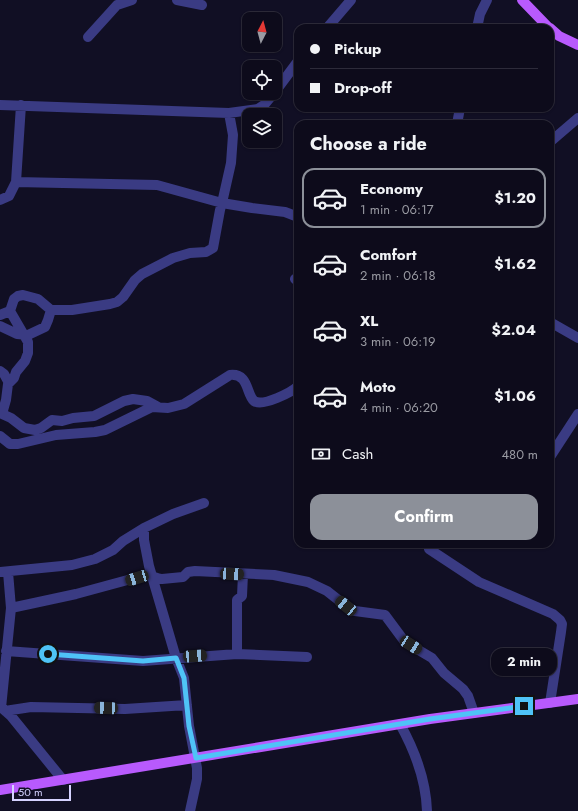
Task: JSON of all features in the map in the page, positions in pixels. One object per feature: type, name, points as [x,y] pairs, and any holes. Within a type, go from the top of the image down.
[{"type":"main road","points":[[522,0],[546,24]]},
{"type":"main road","points":[[554,32],[559,36],[578,45]]},
{"type":"main road","points":[[0,790],[400,724],[578,699]]},
{"type":"street","points":[[88,37],[116,3],[132,0]]},
{"type":"street","points":[[177,0],[202,5]]},
{"type":"street","points":[[331,24],[352,0]]},
{"type":"street","points":[[478,24],[480,14],[487,0]]},
{"type":"street","points":[[282,82],[294,66]]},
{"type":"street","points":[[0,105],[229,113],[258,109],[268,100]]},
{"type":"street","points":[[0,200],[9,196],[16,182],[21,105]]},
{"type":"street","points":[[2,408],[9,383],[25,361],[28,353],[28,342],[10,311],[14,299],[23,295],[38,299],[51,310],[101,306],[117,302],[123,297],[135,280],[142,274],[173,258],[190,253],[206,252],[213,248],[231,163],[233,135],[229,113]]},
{"type":"street","points":[[554,139],[578,118]]},
{"type":"street","points":[[16,182],[157,185],[222,203],[285,212],[294,215]]},
{"type":"street","points":[[0,326],[13,333],[24,336],[32,334],[45,327],[51,310]]},
{"type":"street","points":[[0,315],[10,311]]},
{"type":"street","points":[[554,324],[578,338]]},
{"type":"street","points":[[0,371],[4,374],[9,383]]},
{"type":"street","points":[[0,436],[10,444],[18,444],[64,434],[105,430],[143,410],[152,407],[172,408],[184,404],[230,375],[236,375],[243,379],[253,399],[257,402],[274,399],[294,389]]},
{"type":"street","points":[[0,391],[5,394],[2,408]]},
{"type":"street","points":[[2,408],[11,418],[24,428],[35,430],[41,428],[52,420],[62,421],[73,418],[94,416],[133,399],[147,401],[158,407]]},
{"type":"street","points":[[554,451],[578,414]]},
{"type":"street","points":[[2,709],[11,608],[4,572],[72,565],[95,559],[113,550],[123,541],[144,528],[173,514],[204,503]]},
{"type":"street","points":[[144,528],[147,554],[152,575],[176,658],[184,678],[191,741],[197,768],[197,779],[190,811]]},
{"type":"street","points":[[429,549],[479,582],[547,611],[560,620],[561,632],[550,703]]},
{"type":"street","points":[[11,608],[76,594],[146,575],[152,575],[158,579],[162,579],[183,577],[188,572],[195,571],[274,575],[308,582],[327,591],[355,611],[385,615],[406,642],[432,658],[444,673],[463,689],[468,696],[474,713]]},
{"type":"street","points":[[237,654],[237,600],[242,596],[243,574]]},
{"type":"street","points":[[6,651],[143,661],[237,654],[307,657]]},
{"type":"street","points":[[2,709],[31,706],[125,710],[187,705]]},
{"type":"street","points":[[2,709],[11,716],[62,780]]},
{"type":"street","points":[[400,724],[409,741],[420,769],[425,789],[427,811]]},
{"type":"route","points":[[48,654],[143,661],[176,658],[184,678],[187,717],[191,741],[196,758],[430,719],[524,706]]}]
